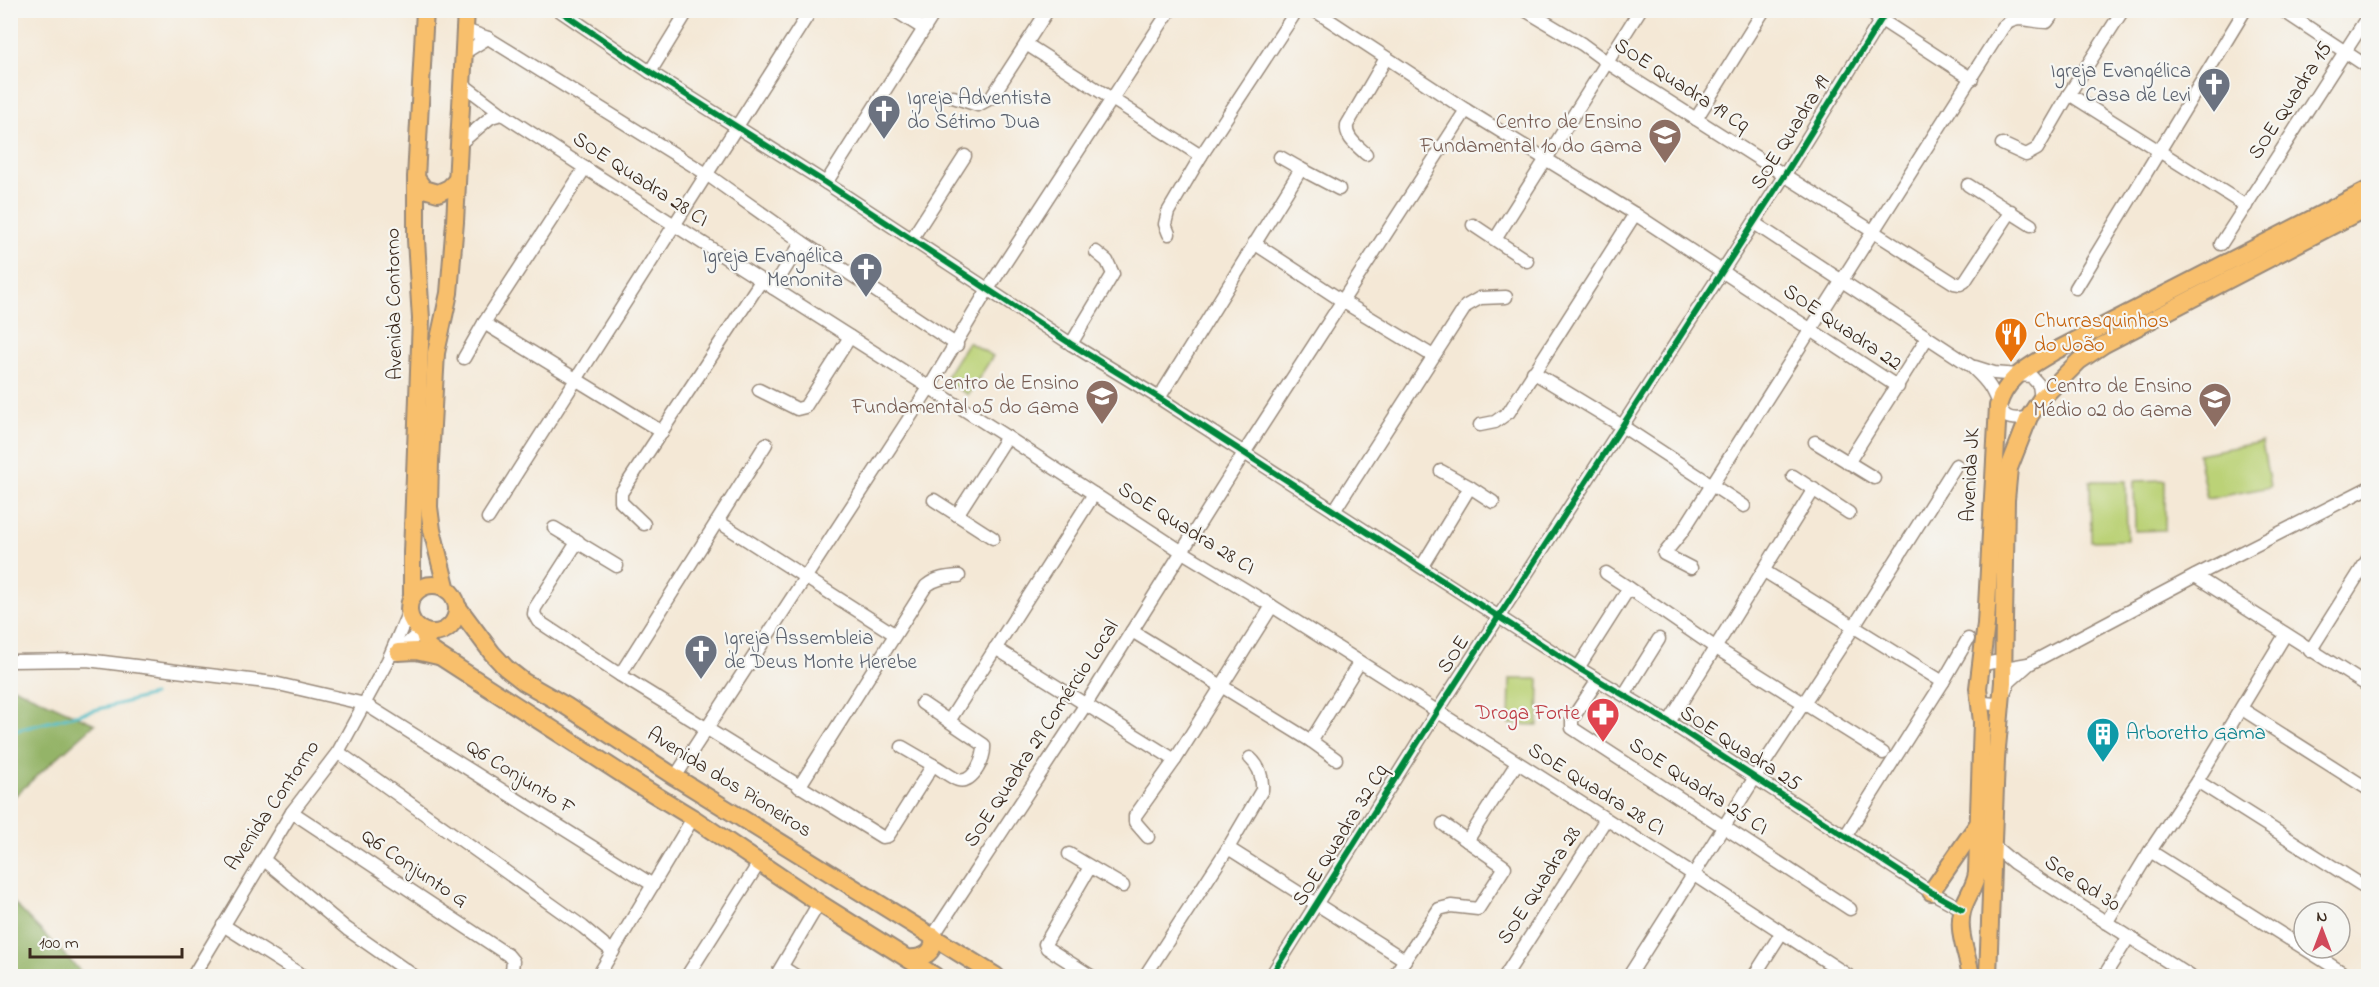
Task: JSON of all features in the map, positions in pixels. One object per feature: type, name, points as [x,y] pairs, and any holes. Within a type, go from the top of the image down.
[{"type":"main road","name":"Avenida Contorno","points":[[411,604],[421,319],[416,240],[416,178],[425,10]]},
{"type":"main road","name":"Avenida Contorno","points":[[447,590],[432,531],[429,507],[430,461],[436,353],[449,293],[455,222],[466,10]]},
{"type":"main road","points":[[416,178],[424,189],[438,193],[449,188],[456,181]]},
{"type":"main road","name":"Avenida JK","points":[[1971,976],[1961,927],[1965,904],[1973,890],[1977,873],[1982,733],[1978,688],[1986,624],[1998,406],[2002,393],[2017,374],[2053,352],[2368,190]]},
{"type":"main road","name":"Avenida JK","points":[[1988,976],[1996,759],[2003,682],[2006,500],[2009,468],[2029,417],[2041,399],[2079,361],[2103,345],[2368,207]]},
{"type":"main road","points":[[432,585],[447,590],[452,594],[457,606],[450,626],[437,632],[423,630],[413,622],[411,604],[418,591],[432,585]]},
{"type":"main road","name":"Avenida dos Pioneiros","points":[[457,606],[506,668],[524,682],[566,706],[675,777],[996,976]]},
{"type":"main road","points":[[423,630],[428,648],[441,657],[935,976]]},
{"type":"main road","points":[[393,656],[416,651],[441,657]]},
{"type":"main road","points":[[552,730],[554,714],[566,706]]},
{"type":"main road","points":[[1931,892],[1978,823]]},
{"type":"main road","points":[[1965,904],[1974,897],[1981,897],[1990,905]]},
{"type":"main road","points":[[907,958],[919,959],[928,954],[933,945],[933,936]]},
{"type":"street","points":[[650,72],[688,10]]},
{"type":"street","points":[[488,518],[811,10]]},
{"type":"street","points":[[894,10],[924,29]]},
{"type":"street","points":[[826,183],[936,10]]},
{"type":"street","points":[[953,97],[970,104],[983,104],[997,89],[1047,10]]},
{"type":"street","points":[[675,777],[708,730],[957,345],[988,290],[1170,10]]},
{"type":"street","points":[[1169,234],[1165,224],[1168,212],[1201,156],[1297,10]]},
{"type":"street","name":"SOE Quadra 22","points":[[1314,10],[1466,110],[1635,214],[1721,273],[1898,387],[1848,463]]},
{"type":"street","points":[[1496,238],[1640,10]]},
{"type":"street","points":[[1696,119],[1764,10]]},
{"type":"street","points":[[1866,10],[1884,15],[1972,79]]},
{"type":"street","points":[[1691,568],[1664,554],[1682,532],[2003,27],[2009,21],[2019,18],[2047,21],[2056,10]]},
{"type":"street","points":[[2076,288],[2245,10]]},
{"type":"street","points":[[2282,10],[2368,67]]},
{"type":"street","name":"SOE Quadra 25","points":[[561,11],[736,128],[826,183],[1071,344],[1422,566],[1578,668],[1669,722],[1931,892],[1965,904]]},
{"type":"street","name":"SOE Quadra 19 Cq","points":[[1527,11],[1582,44],[1784,176]]},
{"type":"street","points":[[2002,144],[2021,153],[2031,153],[2037,149],[2118,12]]},
{"type":"street","name":"SOE Quadra 19","points":[[1622,426],[1784,176],[1884,15]]},
{"type":"street","name":"SOE Quadra 15","points":[[2221,244],[2368,16]]},
{"type":"street","points":[[465,30],[488,38],[705,174],[802,242],[957,345]]},
{"type":"street","points":[[464,54],[488,38]]},
{"type":"street","points":[[1026,44],[1201,156]]},
{"type":"street","points":[[1366,154],[1350,138],[1346,130],[1347,125],[1386,58]]},
{"type":"street","name":"SOE Quadra 28 CI","points":[[461,83],[502,114],[585,168],[1849,976]]},
{"type":"street","points":[[2069,94],[2246,206]]},
{"type":"street","points":[[1181,551],[1466,110]]},
{"type":"street","points":[[458,145],[491,117],[502,114]]},
{"type":"street","points":[[911,240],[965,156]]},
{"type":"street","points":[[1280,157],[1339,189]]},
{"type":"street","points":[[464,358],[484,323],[585,168]]},
{"type":"street","points":[[1159,398],[1301,169]]},
{"type":"street","name":"SOE Quadra 19","points":[[1784,176],[1954,283],[1960,284],[1965,281],[2010,211]]},
{"type":"street","points":[[1968,185],[2031,225]]},
{"type":"street","points":[[1480,425],[1495,422],[1509,412],[1635,214]]},
{"type":"street","points":[[1754,223],[1971,366],[1985,380],[2006,417],[2018,419],[2029,417]]},
{"type":"street","points":[[1473,225],[1496,238],[1527,261]]},
{"type":"street","points":[[773,288],[802,242]]},
{"type":"street","points":[[1254,243],[1344,302],[1433,356]]},
{"type":"street","points":[[1071,344],[1113,274],[1107,261],[1096,252]]},
{"type":"street","points":[[644,524],[621,502],[621,493],[761,281]]},
{"type":"street","points":[[1334,511],[1466,306],[1473,300],[1491,296],[1506,297]]},
{"type":"street","points":[[484,323],[662,432]]},
{"type":"street","points":[[759,390],[797,409],[805,407],[850,337]]},
{"type":"street","points":[[1898,387],[1928,338]]},
{"type":"street","points":[[1971,366],[1994,373],[2026,374],[2035,379],[2041,399]]},
{"type":"street","points":[[1533,372],[1622,426],[1744,506]]},
{"type":"street","name":"SOE","points":[[1437,712],[1622,426]]},
{"type":"street","points":[[957,515],[1007,437]]},
{"type":"street","points":[[1815,442],[1874,478]]},
{"type":"street","points":[[620,675],[719,522],[766,444]]},
{"type":"street","name":"SOE Quadra 25","points":[[1754,779],[1956,465]]},
{"type":"street","points":[[1441,471],[1493,502]]},
{"type":"street","points":[[1793,476],[1850,513]]},
{"type":"street","points":[[1422,566],[1470,488]]},
{"type":"street","points":[[1980,699],[1989,705],[1995,704],[2001,699],[2009,682],[2029,664],[2368,488]]},
{"type":"street","name":"SOE Quadra 25","points":[[1669,722],[1814,489]]},
{"type":"street","points":[[949,721],[1094,494]]},
{"type":"street","points":[[934,500],[993,538]]},
{"type":"street","points":[[719,522],[894,634]]},
{"type":"street","points":[[554,528],[617,566]]},
{"type":"street","points":[[578,541],[534,614],[538,621],[620,675],[799,787],[885,837],[933,765]]},
{"type":"street","name":"SOE Quadra 29 Comércio Local","points":[[933,936],[1086,704],[1181,551]]},
{"type":"street","points":[[2310,651],[2368,559]]},
{"type":"street","points":[[1764,571],[1855,625],[1944,682]]},
{"type":"street","points":[[1606,573],[1716,648],[1883,753]]},
{"type":"street","points":[[799,787],[926,586],[942,578],[959,576]]},
{"type":"street","points":[[2195,576],[2310,651],[2367,683]]},
{"type":"street","points":[[1578,668],[1629,588]]},
{"type":"street","name":"Avenida Contorno","points":[[193,976],[292,812],[338,752],[393,656],[411,604]]},
{"type":"street","points":[[1148,837],[1135,822],[1135,816],[1175,760],[1272,606]]},
{"type":"street","points":[[393,656],[423,630]]},
{"type":"street","points":[[1132,631],[1222,685],[1336,759]]},
{"type":"street","points":[[2106,923],[2150,851],[2198,781],[2285,635]]},
{"type":"street","points":[[1624,695],[1659,639]]},
{"type":"street","points":[[1846,835],[1944,682],[1968,639]]},
{"type":"street","points":[[995,648],[1175,760]]},
{"type":"street","name":"Q6 Conjunto F","points":[[10,661],[87,660],[274,684],[365,704],[653,885]]},
{"type":"street","points":[[1981,665],[1994,662],[2012,667],[2029,664]]},
{"type":"street","points":[[1311,741],[1359,663]]},
{"type":"street","name":"SOE Quadra 25 CI","points":[[1598,680],[1572,719],[1572,728],[1850,909]]},
{"type":"street","points":[[902,747],[958,780],[964,780],[973,775],[984,755],[984,745],[922,703]]},
{"type":"street","points":[[2242,709],[2368,789]]},
{"type":"street","name":"SOE Quadra 32 Cq","points":[[1271,976],[1437,712]]},
{"type":"street","points":[[338,752],[583,927],[613,952]]},
{"type":"street","points":[[1145,976],[1228,848],[1262,790],[1263,782],[1260,771],[1250,758]]},
{"type":"street","points":[[1467,841],[1517,763]]},
{"type":"street","points":[[1629,976],[1754,779]]},
{"type":"street","points":[[2198,781],[2365,887]]},
{"type":"street","name":"Q6 Conjunto G","points":[[292,812],[508,955],[513,961],[513,970],[509,976]]},
{"type":"street","points":[[599,976],[693,818]]},
{"type":"street","name":"SOE Quadra 28","points":[[1507,976],[1606,819]]},
{"type":"street","points":[[1394,976],[1439,909],[1451,906],[1478,909],[1505,867],[1443,824]]},
{"type":"street","name":"Sce Qd 30","points":[[1994,846],[2014,863],[2182,974]]},
{"type":"street","points":[[1228,848],[1405,960]]},
{"type":"street","points":[[2150,851],[2348,976]]},
{"type":"street","points":[[1069,854],[1123,886]]},
{"type":"street","points":[[263,859],[347,929],[414,976]]},
{"type":"street","points":[[687,976],[759,863]]},
{"type":"street","name":"Sce Qd 30","points":[[1993,868],[2002,864],[2014,863]]},
{"type":"street","points":[[1090,867],[1045,944],[1047,948],[1091,976]]},
{"type":"street","points":[[796,976],[779,972],[819,903]]},
{"type":"street","points":[[223,926],[303,976]]},
{"type":"street","points":[[1754,976],[1782,932]]},
{"type":"street","points":[[2104,976],[2128,938]]},
{"type":"green space","points":[[968,342],[993,356],[968,395],[944,380]]},
{"type":"green space","points":[[2262,442],[2270,487],[2207,499],[2198,454]]},
{"type":"green space","points":[[2165,480],[2165,530],[2135,531],[2134,481]]},
{"type":"green space","points":[[2090,481],[2126,481],[2127,540],[2091,541]]},
{"type":"green space","points":[[1510,679],[1539,679],[1538,725],[1509,724]]},
{"type":"green space","points":[[11,686],[95,724],[11,799]]},
{"type":"green space","points":[[11,900],[85,976],[11,976]]},
{"type":"waterway","points":[[10,732],[153,695]]},
{"type":"cycle path","points":[[559,10],[650,72],[826,183],[1071,344],[1159,398],[1578,668],[1669,722],[1931,892],[1962,909]]},
{"type":"cycle path","points":[[1271,976],[1437,712],[1784,176],[1887,10]]},
{"type":"place","name":"Igreja Evangélica Casa de Levi","points":[[2214,113]]},
{"type":"place","name":"Igreja Adventista do Sétimo Dua","points":[[884,140]]},
{"type":"place","name":"Centro de Ensino Fundamental 10 do Gama","points":[[1665,164]]},
{"type":"place","name":"Igreja Evangélica Menonita","points":[[866,298]]},
{"type":"place","name":"Churrasquinhos do João","points":[[2011,363]]},
{"type":"place","name":"Centro de Ensino Fundamental 05 do Gama","points":[[1102,425]]},
{"type":"place","name":"Centro de Ensino Médio 02 do Gama","points":[[2215,428]]},
{"type":"place","name":"Igreja Assembleia de Deus Monte Herebe","points":[[701,680]]},
{"type":"place","name":"Droga Forte","points":[[1603,743]]},
{"type":"place","name":"Arboretto Gama","points":[[2103,763]]}]
